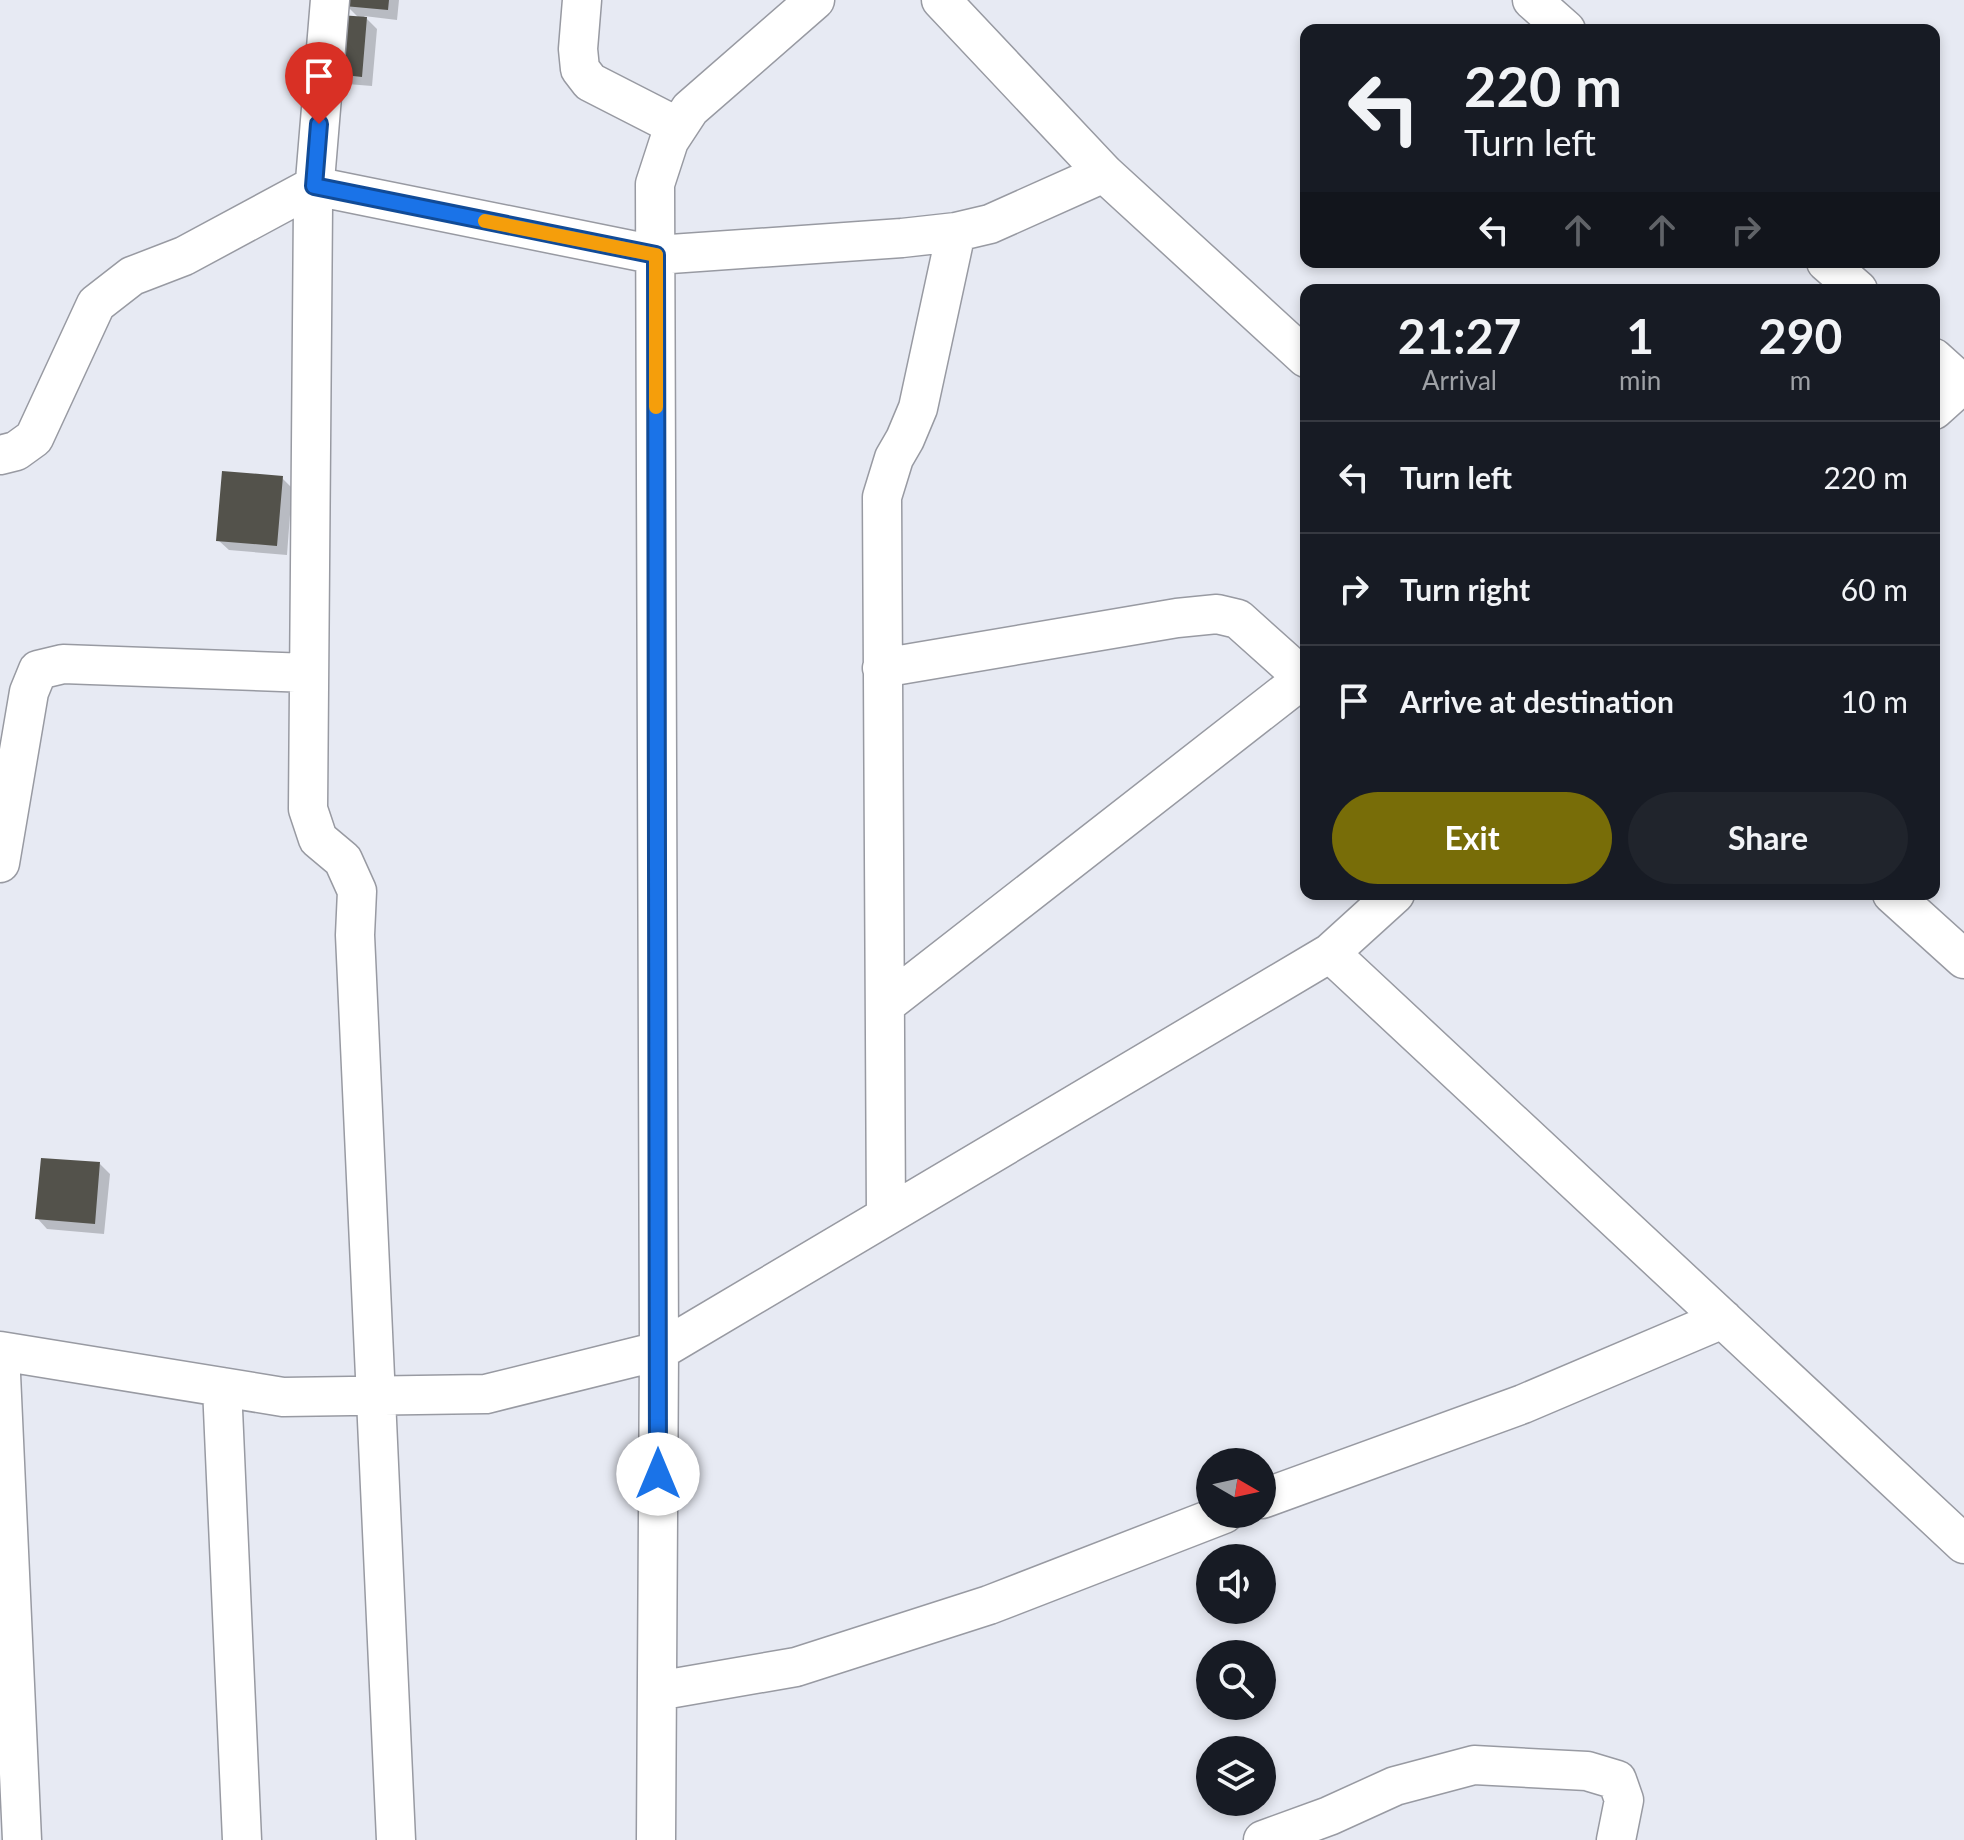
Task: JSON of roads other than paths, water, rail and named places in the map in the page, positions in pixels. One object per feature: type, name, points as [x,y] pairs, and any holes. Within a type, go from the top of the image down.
[{"type":"street","points":[[330,0],[314,186],[308,809],[318,839],[343,860],[357,891],[355,935],[396,1840]]},
{"type":"street","points":[[582,0],[578,49],[580,69],[590,82],[678,127]]},
{"type":"street","points":[[656,1840],[659,1351],[655,184],[669,141],[690,109],[815,0]]},
{"type":"street","points":[[941,0],[1104,173],[1300,353]]},
{"type":"street","points":[[1532,0],[1559,24]]},
{"type":"street","points":[[0,455],[16,451],[34,438],[96,304],[132,276],[184,256],[314,186],[656,255],[956,232],[990,224],[1104,173]]},
{"type":"street","points":[[886,1216],[882,497],[894,458],[918,408],[956,232]]},
{"type":"street","points":[[1833,268],[1851,284]]},
{"type":"street","points":[[1940,363],[1964,384],[1940,405]]},
{"type":"street","points":[[882,668],[1177,618],[1217,614],[1238,619],[1300,675]]},
{"type":"street","points":[[0,863],[29,692],[38,670],[63,664],[309,673]]},
{"type":"street","points":[[885,1005],[1300,683]]},
{"type":"street","points":[[22,1840],[0,1352],[283,1397],[486,1394],[659,1351],[1330,953],[1388,900]]},
{"type":"street","points":[[1899,900],[1964,959]]},
{"type":"street","points":[[1330,953],[1964,1544]]},
{"type":"street","points":[[1276,1494],[1523,1404],[1723,1319]]},
{"type":"street","points":[[222,1387],[242,1840]]},
{"type":"street","points":[[657,1691],[796,1667],[989,1605],[1196,1525]]},
{"type":"street","points":[[1263,1840],[1329,1816],[1395,1786],[1474,1765],[1587,1771],[1617,1780],[1624,1800],[1616,1840]]}]
